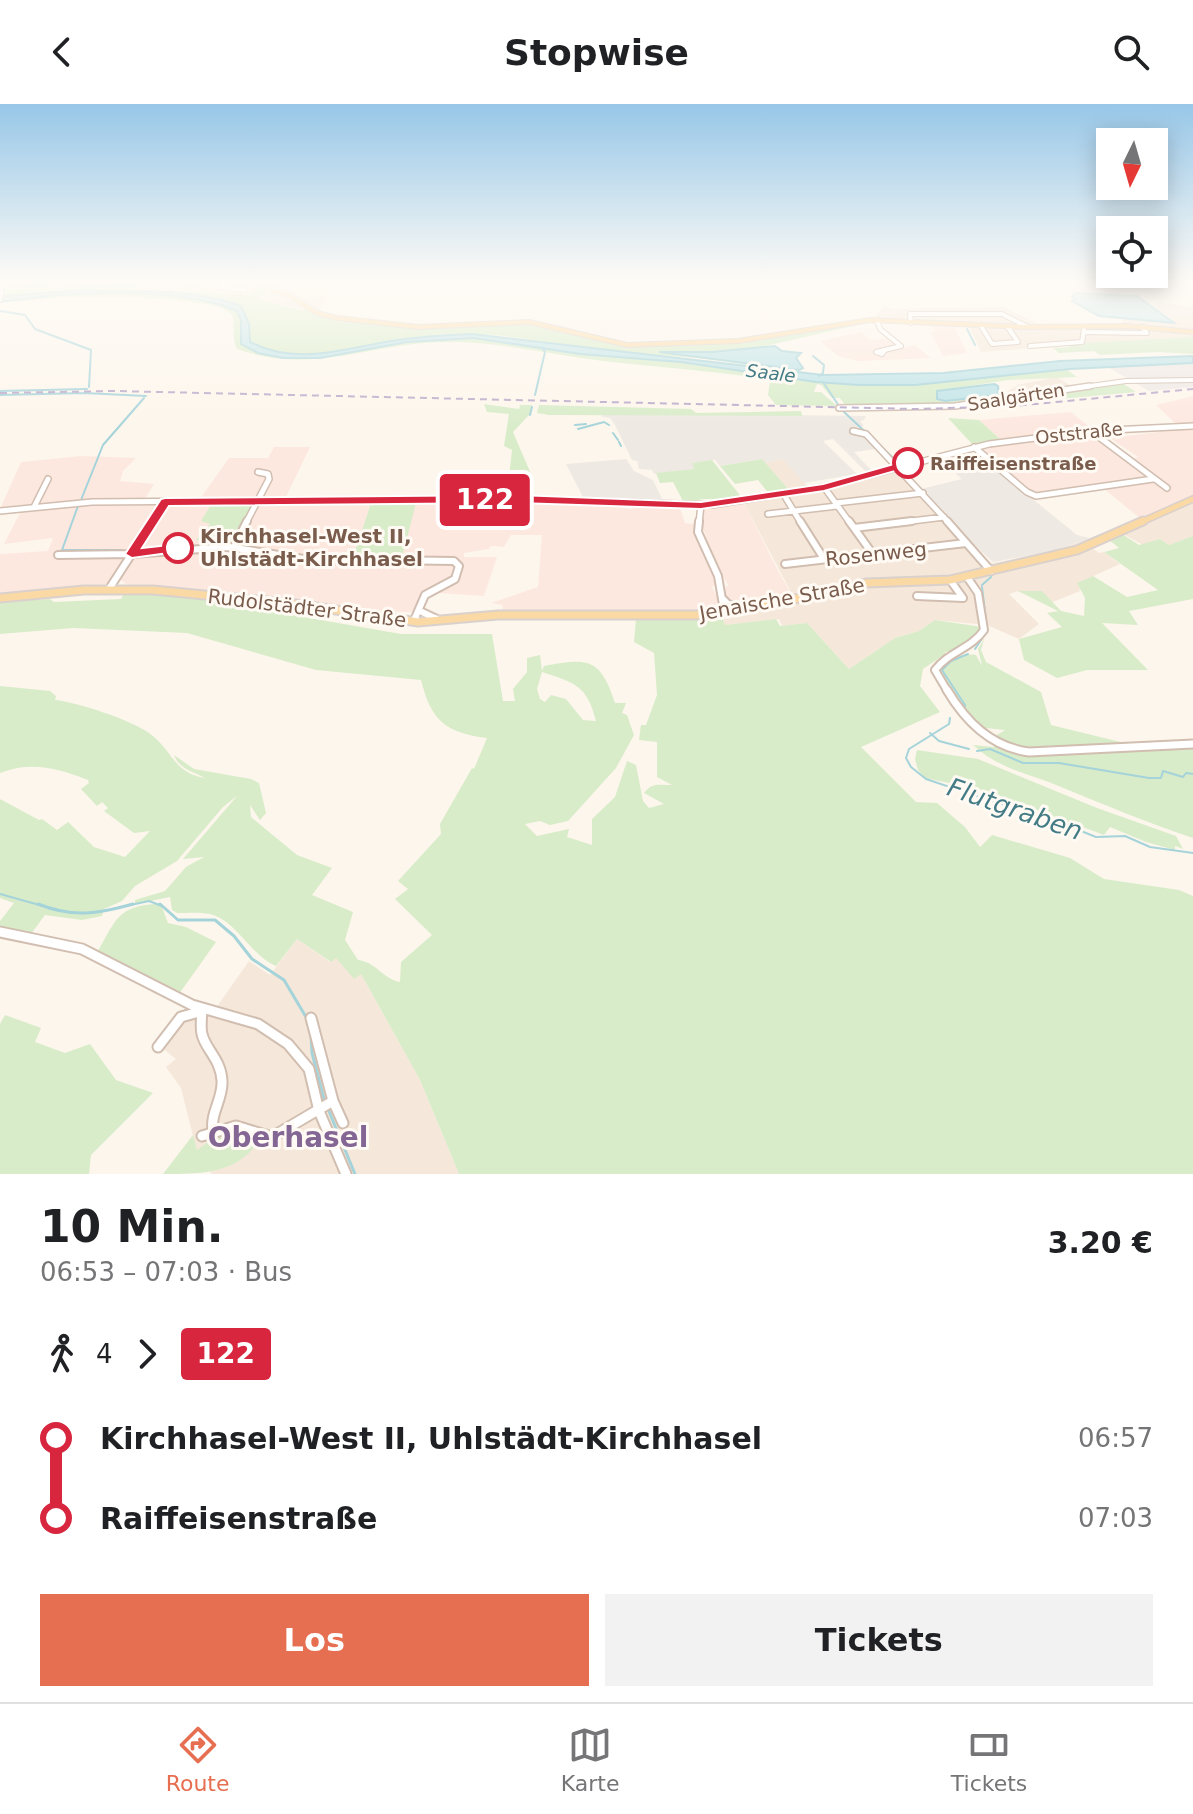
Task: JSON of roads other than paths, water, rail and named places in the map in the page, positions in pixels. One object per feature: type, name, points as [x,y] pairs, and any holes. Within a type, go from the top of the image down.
[{"type":"main road","points":[[567,331],[627,345],[738,341],[801,331]]},
{"type":"main road","name":"Jenaische Straße","points":[[613,616],[682,616],[726,604],[747,608],[866,583],[967,577],[1077,550],[1193,499]]},
{"type":"main road","name":"Rudolstädter Straße","points":[[0,598],[125,589],[265,600],[418,622],[498,615],[613,616]]},
{"type":"street","points":[[882,331],[901,346],[885,350]]},
{"type":"street","points":[[984,331],[992,344],[1018,342],[1010,331]]},
{"type":"street","points":[[1030,346],[1082,342],[1084,331]]},
{"type":"street","name":"Saalgärten","points":[[840,408],[955,406],[1125,381],[1193,380]]},
{"type":"street","name":"Oststraße","points":[[0,511],[76,503],[258,501],[588,500],[701,505],[824,487],[974,447],[1091,431],[1193,426]]},
{"type":"street","points":[[853,431],[866,434],[991,571]]},
{"type":"street","points":[[1091,431],[1167,488]]},
{"type":"street","points":[[974,447],[1027,492],[1036,496],[1153,479]]},
{"type":"street","points":[[234,547],[269,476],[258,472]]},
{"type":"street","points":[[34,507],[48,479]]},
{"type":"street","points":[[824,487],[872,553]]},
{"type":"street","points":[[768,514],[923,493]]},
{"type":"street","points":[[784,495],[824,559]]},
{"type":"street","points":[[108,590],[165,502]]},
{"type":"street","points":[[701,505],[698,532],[718,576],[726,604]]},
{"type":"street","points":[[854,528],[944,517]]},
{"type":"street","name":"Rosenweg","points":[[785,564],[966,543]]},
{"type":"street","points":[[58,555],[234,547],[304,559],[443,559],[458,564],[456,580],[428,592],[418,622]]},
{"type":"street","points":[[967,577],[978,593],[984,630],[970,648],[939,664],[935,670],[960,712],[998,745],[1016,751],[1193,744]]},
{"type":"street","points":[[116,580],[125,589]]},
{"type":"street","points":[[917,596],[963,598],[950,580]]},
{"type":"street","points":[[422,609],[440,620]]},
{"type":"street","points":[[0,932],[82,949],[202,1008],[258,1024],[298,1052],[326,1106],[343,1123]]},
{"type":"street","points":[[158,1047],[181,1017],[199,1012],[202,1008]]},
{"type":"street","points":[[202,1008],[202,1037],[212,1046],[219,1062],[222,1086],[207,1133],[238,1126],[263,1137],[272,1137],[326,1106]]},
{"type":"street","points":[[311,1018],[326,1106],[346,1174]]},
{"type":"water","name":"Saale","points":[[241,331],[249,331],[250,342],[267,349],[320,354],[411,338],[472,334],[823,375],[943,373],[1060,361],[1193,356],[1193,363],[1070,369],[915,385],[859,385],[816,382],[681,362],[580,354],[474,338],[407,342],[320,358],[283,358],[258,353],[241,344]]},
{"type":"water","points":[[775,346],[782,351],[801,353],[796,358],[803,368],[799,370],[659,352],[712,352]]},
{"type":"water","points":[[998,386],[999,395],[945,401],[937,399],[937,391]]},
{"type":"waterway","points":[[40,331],[91,350],[89,387]]},
{"type":"waterway","points":[[968,331],[975,345]]},
{"type":"waterway","points":[[535,395],[545,352],[542,347]]},
{"type":"waterway","points":[[813,356],[824,365],[823,373],[819,376]]},
{"type":"waterway","name":"Flutgraben","points":[[823,382],[839,406]]},
{"type":"waterway","points":[[0,391],[87,389]]},
{"type":"waterway","points":[[0,395],[84,393],[146,396]]},
{"type":"waterway","points":[[81,500],[103,445],[144,398]]},
{"type":"waterway","points":[[530,415],[532,407]]},
{"type":"waterway","name":"Flutgraben","points":[[843,411],[892,457]]},
{"type":"waterway","points":[[578,429],[604,422],[609,425]]},
{"type":"waterway","points":[[575,425],[586,424]]},
{"type":"waterway","points":[[613,433],[618,440]]},
{"type":"waterway","points":[[619,442],[621,446]]},
{"type":"waterway","points":[[78,506],[62,550],[121,550]]},
{"type":"waterway","name":"Flutgraben","points":[[982,585],[991,577]]},
{"type":"waterway","name":"Flutgraben","points":[[982,587],[986,620]]},
{"type":"waterway","name":"Flutgraben","points":[[975,649],[985,634]]},
{"type":"waterway","name":"Flutgraben","points":[[964,711],[965,705],[942,670],[951,661],[968,654]]},
{"type":"waterway","name":"Flutgraben","points":[[932,735],[949,724],[950,718]]},
{"type":"waterway","points":[[932,735],[939,741],[969,749]]},
{"type":"waterway","name":"Flutgraben","points":[[932,735],[909,749],[906,758],[911,767],[926,779],[997,803],[1026,809],[1096,837],[1125,836],[1150,847],[1193,853]]},
{"type":"waterway","points":[[977,751],[990,749],[1023,763],[1059,763],[1149,778],[1161,778],[1163,771],[1183,777],[1186,773],[1193,774]]},
{"type":"waterway","points":[[0,894],[43,906]]},
{"type":"waterway","points":[[126,906],[149,901],[162,906]]},
{"type":"waterway","points":[[38,904],[74,913],[133,904]]},
{"type":"waterway","points":[[160,904],[178,920],[215,920],[234,936],[252,959],[284,980],[306,1017]]},
{"type":"waterway","points":[[311,1035],[312,1053],[325,1103]]},
{"type":"waterway","points":[[328,1109],[355,1174]]},
{"type":"railway","points":[[0,393],[115,391],[916,409],[1014,406],[1193,389]]},
{"type":"place","name":"Raiffeisenstraße","points":[[908,463]]},
{"type":"place","name":"Kirchhasel-West II, Uhlstädt-Kirchhasel","points":[[178,548]]},
{"type":"district","name":"Oberhasel","points":[[288,1137]]}]
